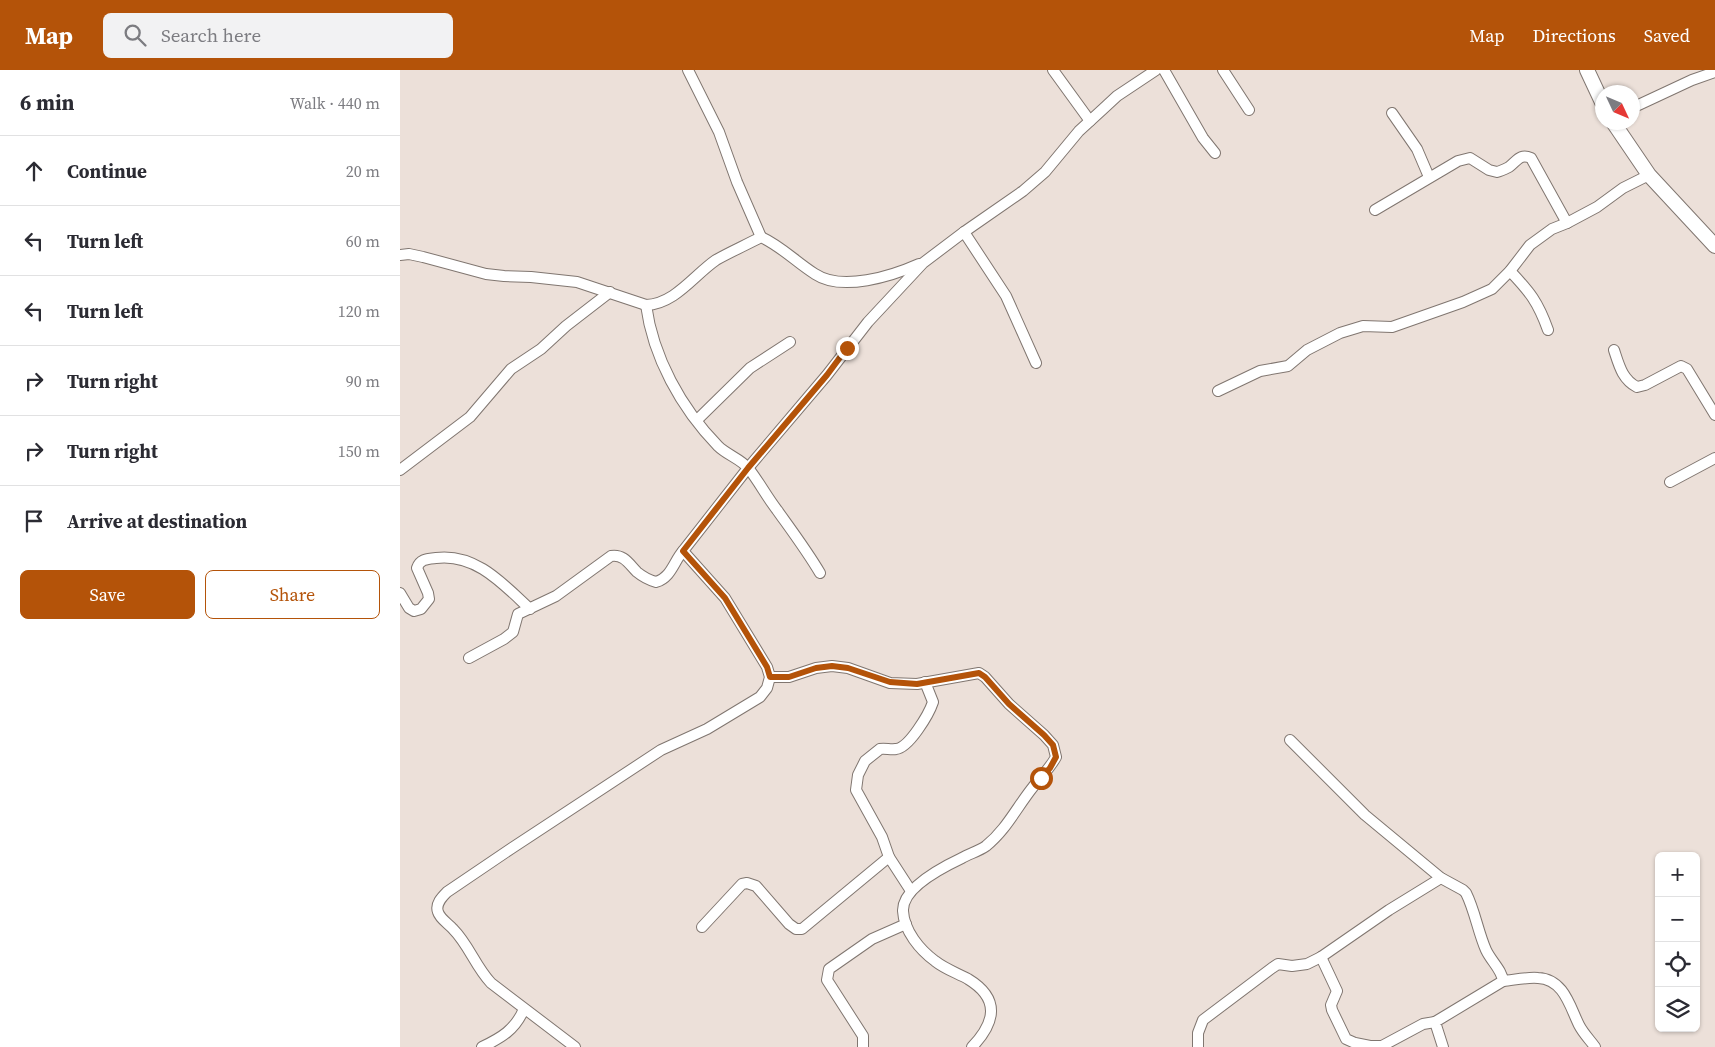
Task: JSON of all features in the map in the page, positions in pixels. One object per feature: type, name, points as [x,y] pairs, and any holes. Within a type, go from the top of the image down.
[{"type":"main road","points":[[1587,70],[1595,87]]},
{"type":"main road","points":[[1618,130],[1649,175],[1715,246]]},
{"type":"street","points":[[688,70],[719,132],[761,237],[772,242],[816,275],[833,280],[854,281],[877,278],[901,272],[923,263]]},
{"type":"street","points":[[1053,70],[1090,121]]},
{"type":"street","points":[[468,658],[508,636],[514,629],[518,614],[556,596],[610,556],[622,557],[639,574],[656,582],[668,575],[675,561],[748,468],[827,375],[868,322],[923,263],[1023,191],[1045,172],[1090,121],[1117,96],[1156,70]]},
{"type":"street","points":[[1164,70],[1208,146],[1215,153]]},
{"type":"street","points":[[1223,70],[1249,110]]},
{"type":"street","points":[[1640,104],[1692,80],[1715,72]]},
{"type":"street","points":[[1392,113],[1418,149],[1429,178]]},
{"type":"street","points":[[1375,210],[1458,161],[1470,158],[1489,170],[1497,172],[1510,166],[1518,157],[1526,156],[1531,158],[1567,223]]},
{"type":"street","points":[[1218,392],[1260,371],[1288,366],[1307,350],[1340,333],[1362,326],[1392,327],[1473,298],[1492,289],[1510,271],[1530,245],[1552,229],[1597,207],[1624,188],[1649,175]]},
{"type":"street","points":[[964,232],[1006,296],[1036,363]]},
{"type":"street","points":[[400,255],[408,254],[423,257],[486,274],[531,276],[577,282],[646,305],[654,305],[672,296],[716,261],[761,237]]},
{"type":"street","points":[[1510,271],[1537,302],[1548,330]]},
{"type":"street","points":[[400,470],[470,417],[511,369],[541,349],[566,326],[610,292]]},
{"type":"street","points":[[646,305],[648,323],[657,352],[669,377],[697,420],[719,447],[748,468],[803,545],[820,573]]},
{"type":"street","points":[[697,420],[750,368],[790,342]]},
{"type":"street","points":[[1614,350],[1622,374],[1637,387],[1645,385],[1681,366],[1687,369],[1715,415]]},
{"type":"street","points":[[1670,482],[1715,458]]},
{"type":"street","points":[[575,1047],[491,983],[480,971],[461,938],[439,915],[437,906],[442,897],[512,848],[661,750],[707,729],[760,697],[767,688],[770,677],[767,667],[725,598],[683,551]]},
{"type":"street","points":[[400,593],[409,608],[414,611],[421,609],[429,599],[417,568],[419,564],[424,560],[449,557],[476,564],[494,575],[530,608]]},
{"type":"street","points":[[770,677],[789,677],[816,668],[832,666],[848,668],[890,682],[917,684],[979,673],[1053,745],[1056,757],[1050,768],[1005,827],[984,847],[943,868],[913,888],[904,904],[906,924],[926,955],[936,963],[976,984],[991,1003],[993,1011],[986,1031],[972,1047]]},
{"type":"street","points":[[911,891],[889,857],[882,837],[856,790],[858,775],[865,761],[874,752],[880,749],[895,750],[901,748],[913,737],[933,702],[926,682]]},
{"type":"street","points":[[1290,740],[1365,815],[1441,878],[1466,893],[1485,948],[1503,976],[1503,981]]},
{"type":"street","points":[[702,927],[742,884],[747,883],[756,886],[789,924],[796,929],[802,929],[889,857]]},
{"type":"street","points":[[1198,1047],[1198,1034],[1203,1020],[1278,964],[1292,966],[1307,964],[1322,957],[1389,910],[1441,878]]},
{"type":"street","points":[[863,1047],[863,1036],[827,980],[827,974],[830,969],[872,939],[906,924]]},
{"type":"street","points":[[1322,957],[1337,991],[1332,1010],[1346,1039],[1355,1043],[1382,1046],[1423,1024],[1435,1022],[1503,981],[1540,978],[1562,990],[1568,998],[1580,1027],[1595,1047]]},
{"type":"street","points":[[482,1047],[503,1036],[513,1028],[520,1019],[524,1009]]},
{"type":"street","points":[[1435,1022],[1443,1047]]},
{"type":"route","points":[[847,348],[827,375],[748,468],[683,551],[725,598],[767,667],[770,677],[789,677],[816,668],[832,666],[848,668],[890,682],[917,684],[979,673],[1053,745],[1056,757],[1050,768],[1041,778]]}]
